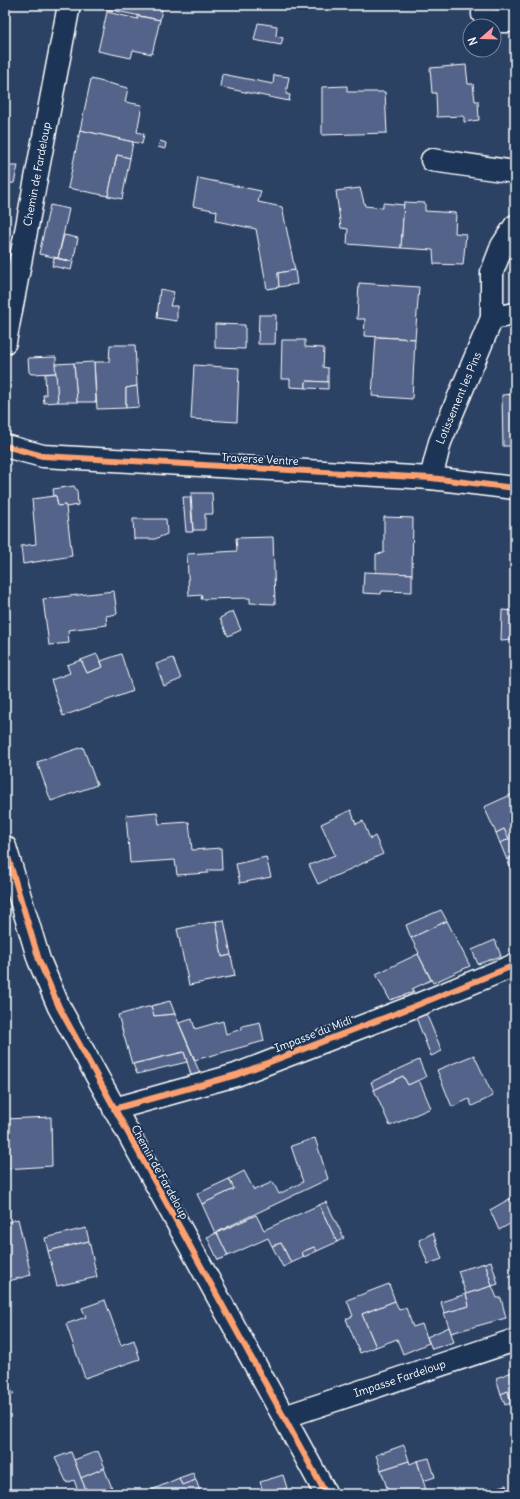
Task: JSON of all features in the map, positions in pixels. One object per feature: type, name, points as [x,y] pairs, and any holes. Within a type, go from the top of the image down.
[{"type":"street","name":"Chemin de Fardeloup","points":[[5,342],[68,5]]},
{"type":"street","points":[[484,5],[483,14],[491,21],[508,21],[514,17],[515,6]]},
{"type":"street","points":[[432,160],[515,172]]},
{"type":"street","name":"Lotissement les Pins","points":[[431,478],[440,442],[492,318],[492,272],[502,246],[515,226]]},
{"type":"street","points":[[492,318],[515,314]]},
{"type":"street","name":"Traverse Ventre","points":[[5,446],[43,456],[431,478],[515,488]]},
{"type":"street","name":"Chemin de Fardeloup","points":[[5,847],[39,960],[59,1007],[326,1494]]},
{"type":"street","name":"Impasse du Midi","points":[[114,1109],[236,1075],[415,1006],[515,965]]},
{"type":"street","name":"Impasse Fardeloup","points":[[284,1417],[515,1340]]},
{"type":"building","points":[[107,5],[148,5],[162,8],[160,20],[106,9]]},
{"type":"building","points":[[107,12],[138,19],[138,16],[160,20],[152,54],[133,50],[131,58],[98,51]]},
{"type":"building","points":[[258,23],[277,26],[276,36],[283,38],[281,45],[254,40]]},
{"type":"building","points":[[466,65],[468,84],[473,84],[475,101],[478,101],[479,120],[464,122],[464,116],[437,117],[436,93],[432,93],[430,68]]},
{"type":"building","points":[[222,74],[273,84],[274,75],[289,77],[286,94],[290,95],[289,101],[220,87]]},
{"type":"building","points":[[91,79],[128,88],[125,102],[142,105],[137,132],[144,134],[142,144],[80,130]]},
{"type":"building","points":[[347,86],[347,92],[385,92],[387,133],[322,135],[322,87]]},
{"type":"building","points":[[80,130],[133,142],[130,158],[117,155],[108,196],[68,188]]},
{"type":"building","points":[[160,141],[166,143],[165,149],[158,147]]},
{"type":"building","points":[[117,155],[130,158],[122,199],[108,196]]},
{"type":"building","points":[[5,166],[18,166],[14,183],[5,184]]},
{"type":"building","points":[[198,178],[261,191],[258,202],[282,207],[295,270],[278,273],[279,287],[267,289],[256,229],[216,221],[217,211],[193,206]]},
{"type":"building","points":[[360,188],[365,206],[383,208],[383,203],[404,205],[401,248],[347,244],[348,229],[341,228],[336,191]]},
{"type":"building","points":[[404,202],[425,203],[425,211],[456,213],[455,233],[466,234],[463,265],[434,264],[433,250],[401,248]]},
{"type":"building","points":[[50,205],[69,209],[58,258],[39,254]]},
{"type":"building","points":[[64,235],[78,238],[73,262],[58,258]]},
{"type":"building","points":[[54,258],[73,262],[71,270],[52,266]]},
{"type":"building","points":[[295,270],[297,284],[279,287],[278,273]]},
{"type":"building","points":[[359,283],[419,287],[415,339],[364,336],[365,319],[357,319]]},
{"type":"building","points":[[160,289],[174,292],[170,306],[177,306],[177,321],[157,318]]},
{"type":"building","points":[[259,315],[276,315],[275,344],[258,344]]},
{"type":"building","points":[[215,324],[245,325],[245,349],[215,348]]},
{"type":"building","points":[[376,337],[415,339],[412,399],[372,396]]},
{"type":"building","points":[[282,340],[305,340],[305,347],[324,348],[323,367],[328,368],[328,382],[306,381],[306,388],[290,387],[290,379],[281,379]]},
{"type":"building","points":[[110,345],[135,345],[137,386],[126,388],[126,408],[97,409],[94,362],[109,362]]},
{"type":"building","points":[[56,357],[56,373],[31,374],[29,372],[28,358]]},
{"type":"building","points":[[94,362],[96,402],[77,402],[74,363]]},
{"type":"building","points":[[74,363],[77,402],[58,402],[55,364]]},
{"type":"building","points":[[194,365],[239,368],[237,422],[191,419]]},
{"type":"building","points":[[56,373],[58,402],[44,403],[43,395],[46,395],[45,374]]},
{"type":"building","points":[[306,381],[328,382],[328,389],[306,388]]},
{"type":"building","points":[[137,386],[139,407],[126,408],[126,388]]},
{"type":"building","points":[[515,394],[515,446],[503,446],[502,395]]},
{"type":"building","points":[[74,486],[77,491],[78,505],[66,507],[65,505],[58,506],[53,489]]},
{"type":"building","points":[[191,493],[212,493],[213,514],[205,514],[205,530],[193,530]]},
{"type":"building","points":[[56,496],[58,506],[65,505],[66,507],[72,556],[23,564],[21,546],[36,544],[32,499]]},
{"type":"building","points":[[183,497],[190,497],[193,532],[186,532]]},
{"type":"building","points":[[384,517],[413,518],[412,574],[376,573],[376,554],[384,553]]},
{"type":"building","points":[[133,519],[166,519],[167,534],[155,539],[134,539]]},
{"type":"building","points":[[273,537],[275,604],[250,603],[250,598],[201,599],[202,595],[189,596],[187,554],[237,551],[236,538]]},
{"type":"building","points":[[364,572],[412,574],[412,592],[382,591],[381,594],[363,593]]},
{"type":"building","points":[[114,591],[117,614],[106,616],[107,625],[68,630],[69,643],[49,645],[43,599]]},
{"type":"building","points":[[502,610],[515,611],[514,640],[501,641]]},
{"type":"building","points":[[233,611],[241,630],[228,636],[220,618]]},
{"type":"building","points":[[97,654],[103,667],[87,673],[81,660]]},
{"type":"building","points":[[121,654],[133,691],[63,716],[51,680],[70,673],[67,665],[81,660],[87,673],[103,667],[101,661]]},
{"type":"building","points":[[173,658],[181,679],[164,686],[156,664]]},
{"type":"building","points":[[83,747],[97,785],[51,801],[37,762]]},
{"type":"building","points":[[515,793],[515,856],[507,860],[500,843],[509,839],[504,829],[496,833],[484,807]]},
{"type":"building","points":[[351,810],[356,824],[363,821],[370,839],[375,836],[383,854],[318,884],[309,865],[335,855],[321,824]]},
{"type":"building","points":[[157,812],[159,824],[189,822],[192,850],[221,848],[222,870],[208,870],[208,873],[177,875],[175,860],[130,863],[126,815]]},
{"type":"building","points":[[504,829],[509,839],[500,843],[496,833]]},
{"type":"building","points":[[515,856],[515,878],[507,860]]},
{"type":"building","points":[[266,857],[271,877],[240,883],[236,864]]},
{"type":"building","points":[[441,910],[447,921],[411,938],[406,925]]},
{"type":"building","points":[[224,920],[231,955],[222,957],[216,921]]},
{"type":"building","points":[[216,921],[222,957],[231,955],[235,976],[189,985],[177,929]]},
{"type":"building","points":[[447,921],[470,966],[433,983],[411,938]]},
{"type":"building","points":[[495,940],[501,956],[478,964],[472,950]]},
{"type":"building","points":[[418,954],[431,980],[412,989],[414,992],[390,1000],[376,974]]},
{"type":"building","points":[[170,1001],[175,1014],[154,1016],[151,1006]]},
{"type":"building","points":[[151,1006],[154,1016],[175,1014],[201,1076],[192,1078],[184,1052],[132,1064],[118,1015]]},
{"type":"building","points":[[425,1011],[442,1051],[431,1056],[415,1015]]},
{"type":"building","points":[[192,1019],[195,1029],[223,1021],[226,1034],[242,1029],[242,1026],[260,1022],[264,1041],[195,1060],[179,1023]]},
{"type":"building","points":[[184,1052],[187,1062],[137,1074],[133,1064]]},
{"type":"building","points":[[474,1055],[493,1096],[472,1106],[469,1099],[452,1107],[437,1070]]},
{"type":"building","points":[[419,1060],[426,1077],[408,1085],[403,1076],[374,1090],[371,1082]]},
{"type":"building","points":[[403,1076],[408,1085],[419,1080],[431,1108],[390,1126],[374,1090]]},
{"type":"building","points":[[51,1117],[52,1166],[5,1169],[5,1119]]},
{"type":"building","points":[[315,1138],[328,1179],[215,1233],[202,1204],[234,1189],[229,1179],[244,1171],[254,1190],[273,1182],[279,1194],[303,1182],[291,1146]]},
{"type":"building","points":[[229,1179],[234,1189],[202,1204],[197,1194]]},
{"type":"building","points":[[511,1198],[515,1205],[515,1221],[499,1230],[490,1210]]},
{"type":"building","points":[[326,1202],[344,1238],[337,1242],[319,1205]]},
{"type":"building","points":[[319,1205],[337,1242],[317,1251],[314,1247],[302,1252],[304,1257],[291,1263],[281,1243],[272,1246],[268,1238],[228,1256],[217,1233],[256,1215],[264,1230]]},
{"type":"building","points":[[18,1219],[31,1275],[5,1282],[5,1223]]},
{"type":"building","points":[[86,1228],[89,1241],[48,1251],[45,1238]]},
{"type":"building","points":[[217,1233],[228,1256],[218,1260],[207,1237]]},
{"type":"building","points":[[433,1233],[442,1259],[428,1264],[419,1240]]},
{"type":"building","points":[[89,1241],[97,1277],[57,1286],[48,1251]]},
{"type":"building","points":[[281,1243],[291,1263],[283,1267],[272,1246]]},
{"type":"building","points":[[314,1247],[317,1251],[304,1257],[302,1252]]},
{"type":"building","points":[[491,1261],[498,1284],[492,1286],[485,1263]]},
{"type":"building","points":[[485,1263],[492,1286],[466,1294],[458,1271]]},
{"type":"building","points":[[389,1284],[395,1301],[362,1314],[376,1347],[360,1353],[346,1319],[353,1316],[347,1300]]},
{"type":"building","points":[[492,1286],[497,1298],[501,1298],[506,1318],[451,1333],[444,1313],[469,1306],[466,1294]]},
{"type":"building","points":[[466,1294],[469,1306],[444,1313],[441,1302]]},
{"type":"building","points":[[105,1300],[121,1345],[134,1340],[140,1359],[85,1378],[66,1324],[86,1317],[82,1308]]},
{"type":"building","points":[[395,1301],[399,1310],[406,1308],[413,1327],[422,1324],[429,1343],[403,1354],[397,1339],[376,1347],[362,1314]]},
{"type":"building","points":[[449,1327],[454,1342],[432,1349],[427,1337]]},
{"type":"building","points":[[515,1371],[515,1413],[508,1391],[501,1394],[496,1378]]},
{"type":"building","points":[[5,1381],[14,1394],[5,1400]]},
{"type":"building","points":[[508,1391],[511,1403],[505,1405],[501,1394]]},
{"type":"building","points":[[404,1445],[409,1461],[381,1470],[376,1455]]},
{"type":"building","points":[[98,1451],[105,1468],[81,1478],[74,1460]]},
{"type":"building","points":[[71,1452],[88,1494],[79,1494],[74,1480],[67,1483],[55,1458]]},
{"type":"building","points":[[429,1458],[435,1477],[423,1481],[417,1461]]},
{"type":"building","points":[[409,1461],[410,1464],[417,1461],[427,1493],[389,1494],[381,1470]]},
{"type":"building","points":[[104,1468],[112,1488],[96,1494],[88,1494],[81,1478]]},
{"type":"building","points":[[193,1473],[196,1480],[182,1485],[179,1478]]},
{"type":"building","points":[[283,1475],[287,1488],[270,1494],[264,1494],[260,1482]]},
{"type":"building","points":[[179,1478],[182,1485],[196,1480],[201,1494],[145,1494],[145,1493]]},
{"type":"building","points":[[506,1485],[509,1494],[476,1494]]},
{"type":"cycle path","points":[[5,446],[43,456],[431,478],[515,488]]},
{"type":"cycle path","points":[[5,847],[39,960],[59,1007],[326,1494]]},
{"type":"cycle path","points":[[114,1109],[236,1075],[415,1006],[515,965]]}]
